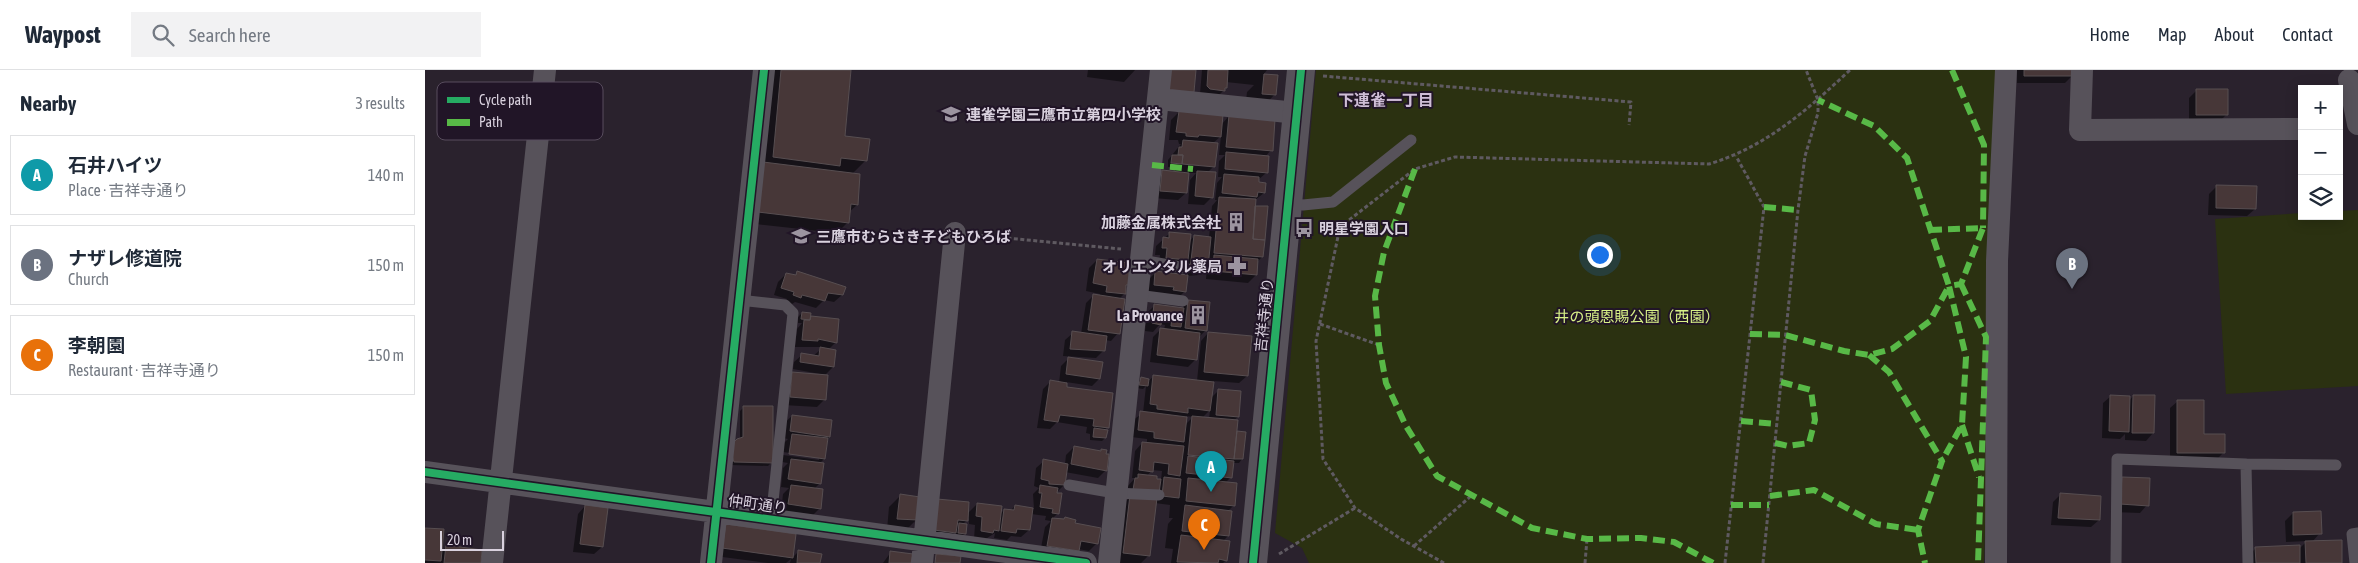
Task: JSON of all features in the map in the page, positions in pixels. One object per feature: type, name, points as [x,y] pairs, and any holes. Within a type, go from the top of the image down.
[{"type":"main road","name":"吉祥寺通り","points":[[1264,560],[1297,113],[1309,73]]},
{"type":"street","points":[[711,563],[764,70]]},
{"type":"street","points":[[1109,563],[1161,70]]},
{"type":"street","points":[[1996,563],[1997,261],[2006,70]]},
{"type":"street","points":[[2082,70],[2080,130],[2298,129]]},
{"type":"street","points":[[2348,77],[2358,124]]},
{"type":"street","points":[[1159,98],[1297,113]]},
{"type":"street","points":[[2343,129],[2358,129]]},
{"type":"street","points":[[492,563],[538,140]]},
{"type":"street","points":[[922,563],[955,233]]},
{"type":"street","name":"仲町通り","points":[[425,472],[1086,563]]},
{"type":"lane","points":[[1289,203],[1303,205],[1333,202],[1411,140]]},
{"type":"lane","points":[[1141,256],[1187,268]]},
{"type":"lane","points":[[1137,295],[1183,301]]},
{"type":"lane","points":[[739,300],[785,305],[793,313],[771,520]]},
{"type":"lane","points":[[2115,563],[2117,460],[2336,465]]},
{"type":"lane","points":[[2246,464],[2248,563]]},
{"type":"lane","points":[[1069,485],[1115,493],[1159,496]]},
{"type":"lane","points":[[2355,563],[2352,534],[2358,533]]},
{"type":"path","points":[[1763,563],[1798,210],[1805,156],[1817,113],[1817,100],[1806,70]]},
{"type":"path","points":[[1444,563],[1355,508],[1323,459],[1316,341],[1340,227],[1415,169],[1455,157],[1709,164],[1736,156],[1774,134],[1817,100],[1850,70]]},
{"type":"path","points":[[1309,73],[1631,102],[1629,125]]},
{"type":"path","points":[[1725,563],[1764,207],[1736,156]]},
{"type":"path","points":[[955,233],[1141,256]]},
{"type":"path","points":[[1320,324],[1379,345]]},
{"type":"path","points":[[1414,546],[1471,496]]},
{"type":"path","points":[[1264,560],[1355,508]]},
{"type":"path","points":[[1585,563],[1587,539]]},
{"type":"green space","name":"井の頭恩賜公園（西園）","points":[[1316,70],[1999,70],[1984,563],[1309,563],[1302,548],[1275,533]]},
{"type":"green space","points":[[2358,210],[2358,386],[2226,394],[2215,219],[2298,213],[2298,220],[2343,220],[2343,211]]},
{"type":"building","points":[[781,70],[851,70],[845,136],[870,139],[867,161],[841,158],[840,166],[773,157]]},
{"type":"building","points":[[1170,70],[1196,70],[1194,92],[1168,91]]},
{"type":"building","points":[[1208,70],[1228,70],[1227,88],[1225,88],[1225,91],[1210,89],[1207,86]]},
{"type":"building","points":[[2024,70],[2074,70],[2074,76],[2024,76]]},
{"type":"building","points":[[1264,74],[1278,75],[1276,95],[1262,94]]},
{"type":"building","points":[[2196,89],[2228,89],[2228,115],[2196,115]]},
{"type":"building","points":[[1179,111],[1223,115],[1221,137],[1186,136],[1186,133],[1176,132]]},
{"type":"building","points":[[1229,115],[1275,119],[1273,151],[1226,147]]},
{"type":"building","points":[[1183,140],[1218,143],[1215,167],[1182,164],[1183,155],[1178,155],[1179,147],[1182,147]]},
{"type":"building","points":[[1226,152],[1269,156],[1268,173],[1225,169]]},
{"type":"building","points":[[1172,155],[1183,155],[1182,164],[1171,163]]},
{"type":"building","points":[[763,162],[860,174],[858,205],[851,204],[849,223],[758,212]]},
{"type":"building","points":[[1162,170],[1189,173],[1187,193],[1160,191]]},
{"type":"building","points":[[1197,171],[1216,172],[1213,198],[1195,196]]},
{"type":"building","points":[[1224,174],[1259,177],[1259,182],[1266,183],[1265,193],[1258,192],[1257,197],[1222,193]]},
{"type":"building","points":[[2216,185],[2257,186],[2256,209],[2216,208]]},
{"type":"building","name":"加藤金属株式会社","points":[[1219,197],[1256,199],[1253,239],[1265,240],[1263,257],[1214,253]]},
{"type":"building","points":[[1255,206],[1268,206],[1265,240],[1253,239]]},
{"type":"building","points":[[1169,232],[1191,234],[1188,260],[1166,258],[1167,248],[1162,248],[1163,237],[1169,238]]},
{"type":"building","points":[[1194,235],[1211,237],[1208,268],[1190,269]]},
{"type":"building","points":[[1214,255],[1258,259],[1257,275],[1213,271]]},
{"type":"building","points":[[1097,259],[1129,263],[1128,271],[1131,271],[1129,285],[1126,285],[1126,294],[1106,292],[1107,286],[1093,283]]},
{"type":"building","points":[[797,271],[846,287],[843,295],[828,293],[825,301],[802,295],[801,298],[793,295],[794,292],[781,288],[786,273],[796,275]]},
{"type":"building","points":[[1155,271],[1188,275],[1186,292],[1173,290],[1174,287],[1154,285]]},
{"type":"building","points":[[1093,294],[1125,299],[1120,334],[1088,330]]},
{"type":"building","name":"La Provance","points":[[1188,300],[1210,302],[1207,331],[1185,328]]},
{"type":"building","points":[[1154,304],[1184,308],[1181,327],[1171,326],[1172,317],[1162,316],[1161,325],[1152,323]]},
{"type":"building","points":[[802,312],[811,313],[810,320],[801,319]]},
{"type":"building","points":[[811,316],[839,319],[837,343],[818,339],[818,341],[802,340],[804,320],[810,320]]},
{"type":"building","points":[[1160,328],[1200,333],[1197,360],[1157,355]]},
{"type":"building","points":[[1072,331],[1107,336],[1105,351],[1070,349]]},
{"type":"building","points":[[1208,332],[1252,336],[1248,376],[1204,372]]},
{"type":"building","points":[[820,347],[836,350],[834,367],[800,362],[801,353],[819,356]]},
{"type":"building","points":[[1068,357],[1103,362],[1100,379],[1066,374]]},
{"type":"building","points":[[792,372],[828,375],[826,400],[790,397]]},
{"type":"building","points":[[1153,375],[1214,382],[1210,411],[1188,408],[1188,413],[1157,409],[1157,405],[1150,404]]},
{"type":"building","points":[[1141,377],[1149,379],[1148,386],[1139,385]]},
{"type":"building","points":[[1050,380],[1067,383],[1067,387],[1113,393],[1109,428],[1093,426],[1094,419],[1060,415],[1058,422],[1044,420]]},
{"type":"building","points":[[1218,389],[1241,391],[1239,417],[1216,415]]},
{"type":"building","points":[[2110,395],[2130,396],[2129,432],[2109,431]]},
{"type":"building","points":[[2133,395],[2155,395],[2154,433],[2132,433]]},
{"type":"building","points":[[2177,400],[2204,400],[2204,434],[2225,434],[2225,453],[2177,453]]},
{"type":"building","points":[[743,406],[773,406],[773,463],[734,462],[731,452],[732,444],[737,439],[743,437]]},
{"type":"building","points":[[1140,411],[1187,417],[1184,442],[1154,438],[1154,432],[1138,430]]},
{"type":"building","points":[[792,415],[832,420],[830,437],[790,431]]},
{"type":"building","points":[[1192,416],[1238,420],[1234,459],[1188,455]]},
{"type":"building","points":[[1094,428],[1108,430],[1106,438],[1093,437]]},
{"type":"building","points":[[1237,431],[1246,432],[1243,459],[1234,459]]},
{"type":"building","points":[[792,434],[828,438],[825,459],[789,454]]},
{"type":"building","points":[[1142,442],[1184,446],[1180,476],[1168,474],[1169,464],[1154,462],[1153,472],[1139,470]]},
{"type":"building","points":[[1074,446],[1101,451],[1101,449],[1107,450],[1106,454],[1109,454],[1107,471],[1071,464]]},
{"type":"building","points":[[1188,456],[1234,461],[1232,478],[1186,473]]},
{"type":"building","points":[[791,459],[824,463],[821,484],[788,479]]},
{"type":"building","points":[[1043,459],[1068,464],[1065,485],[1049,484],[1049,481],[1041,479]]},
{"type":"building","points":[[1138,474],[1157,476],[1157,479],[1161,479],[1159,493],[1133,490],[1135,478],[1138,478]]},
{"type":"building","points":[[1164,477],[1181,479],[1179,498],[1162,496]]},
{"type":"building","points":[[2122,477],[2150,478],[2149,506],[2120,504]]},
{"type":"building","points":[[1188,478],[1237,483],[1235,506],[1186,501]]},
{"type":"building","points":[[791,485],[823,489],[821,509],[788,504]]},
{"type":"building","points":[[1040,485],[1058,488],[1057,493],[1062,493],[1059,514],[1052,513],[1053,509],[1040,507],[1042,493],[1039,493]]},
{"type":"building","points":[[2060,493],[2101,496],[2100,520],[2058,518]]},
{"type":"building","points":[[900,494],[920,497],[918,520],[897,519]]},
{"type":"building","points":[[1130,495],[1157,498],[1150,556],[1123,553]]},
{"type":"building","points":[[937,499],[969,502],[968,521],[958,520],[956,533],[934,530]]},
{"type":"building","points":[[977,503],[1002,506],[999,531],[994,530],[993,533],[981,531],[982,517],[976,516]]},
{"type":"building","points":[[585,505],[608,508],[603,547],[580,544]]},
{"type":"building","points":[[1015,505],[1033,508],[1030,530],[1017,529],[1016,533],[1001,531],[1004,509],[1014,510]]},
{"type":"building","points":[[1185,505],[1232,511],[1229,536],[1182,531]]},
{"type":"building","points":[[2321,511],[2322,534],[2293,535],[2293,512]]},
{"type":"building","points":[[1065,517],[1076,520],[1075,523],[1101,528],[1098,544],[1081,541],[1079,551],[1047,546],[1052,518],[1064,519]]},
{"type":"building","points":[[959,523],[967,524],[966,534],[958,533]]},
{"type":"building","points":[[726,524],[796,534],[793,558],[722,548]]},
{"type":"building","points":[[425,528],[444,529],[441,561],[425,560]]},
{"type":"building","points":[[1181,535],[1230,541],[1227,561],[1219,559],[1218,563],[1177,562]]},
{"type":"building","points":[[2342,540],[2342,563],[2306,563],[2305,541]]},
{"type":"building","points":[[446,545],[482,550],[481,563],[444,563]]},
{"type":"building","points":[[2300,545],[2300,563],[2256,563],[2255,547]]},
{"type":"building","points":[[798,550],[822,554],[820,563],[797,563]]},
{"type":"building","points":[[890,551],[913,554],[911,563],[889,563]]},
{"type":"building","points":[[936,554],[961,556],[960,563],[935,563]]},
{"type":"marked path","points":[[1952,70],[1984,145],[1983,228]]},
{"type":"marked path","points":[[1750,334],[1785,335],[1844,351],[1869,355],[1892,349],[1930,321],[1949,286],[1907,158],[1874,126],[1818,100]]},
{"type":"marked path","points":[[1152,165],[1193,169]]},
{"type":"marked path","points":[[1415,169],[1384,252],[1375,296],[1379,345],[1386,383],[1406,426],[1437,476],[1532,528],[1587,539],[1641,538],[1674,542],[1713,563]]},
{"type":"marked path","points":[[1764,207],[1798,210]]},
{"type":"marked path","points":[[1930,230],[1983,228],[1961,284],[1949,286],[1966,357],[1962,425],[1942,461]]},
{"type":"marked path","points":[[1961,284],[1986,337],[1978,563]]},
{"type":"marked path","points":[[1869,355],[1889,372],[1942,461],[1918,530],[1925,563]]},
{"type":"marked path","points":[[1775,443],[1788,446],[1809,443],[1815,420],[1811,390],[1781,382]]},
{"type":"marked path","points":[[1741,421],[1776,424]]},
{"type":"marked path","points":[[1962,425],[1979,477]]},
{"type":"marked path","points":[[1770,496],[1814,490],[1876,524],[1918,530]]},
{"type":"marked path","points":[[1731,505],[1769,505]]},
{"type":"cycle path","points":[[711,563],[764,70]]},
{"type":"cycle path","points":[[1253,563],[1301,70]]},
{"type":"cycle path","points":[[425,472],[1086,563]]},
{"type":"place","name":"連雀学園三鷹市立第四小学校","points":[[951,114]]},
{"type":"place","name":"加藤金属株式会社","points":[[1236,222]]},
{"type":"place","name":"明星学園入口","points":[[1304,228]]},
{"type":"place","name":"三鷹市むらさき子どもひろば","points":[[801,236]]},
{"type":"place","name":"オリエンタル薬局","points":[[1237,266]]},
{"type":"place","name":"ナザレ修道院","points":[[2072,289]]},
{"type":"place","name":"La Provance","points":[[1198,315]]},
{"type":"place","name":"石井ハイツ","points":[[1211,492]]},
{"type":"place","name":"李朝園","points":[[1204,550]]},
{"type":"district","name":"下連雀一丁目","points":[[1386,100]]}]
